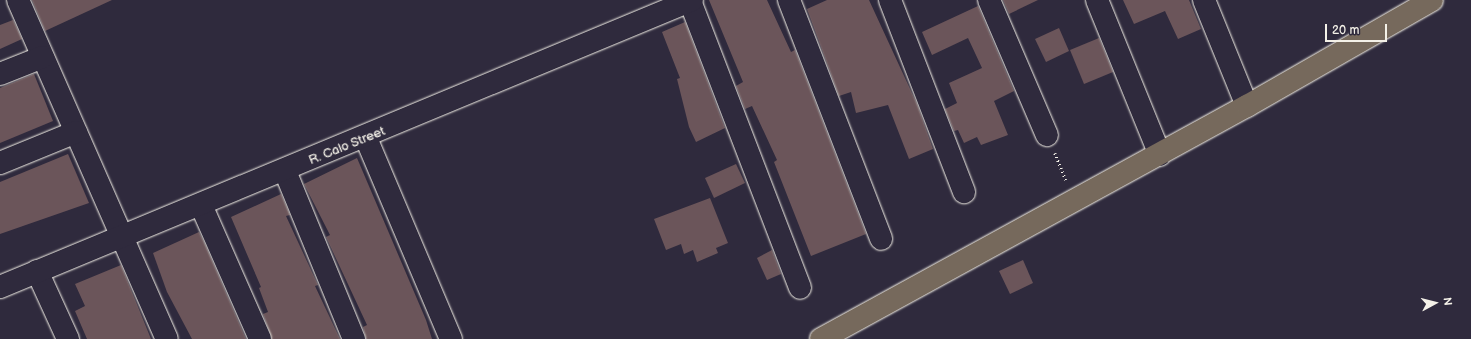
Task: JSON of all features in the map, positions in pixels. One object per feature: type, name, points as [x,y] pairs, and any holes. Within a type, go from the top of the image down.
[{"type":"main road","points":[[821,339],[1160,155],[1432,0]]},
{"type":"street","points":[[18,0],[167,339]]},
{"type":"street","points":[[691,0],[800,288]]},
{"type":"street","name":"R. Calo Street","points":[[0,287],[37,270],[366,138],[691,0]]},
{"type":"street","points":[[789,0],[881,239]]},
{"type":"street","points":[[890,0],[964,192]]},
{"type":"street","points":[[990,0],[1047,135]]},
{"type":"street","points":[[1097,0],[1160,155]]},
{"type":"street","points":[[1204,0],[1247,106]]},
{"type":"street","points":[[0,74],[43,57]]},
{"type":"street","points":[[0,163],[76,132]]},
{"type":"street","points":[[366,138],[450,339]]},
{"type":"street","points":[[285,171],[354,339]]},
{"type":"street","points":[[201,205],[260,339]]},
{"type":"street","points":[[37,270],[68,339]]},
{"type":"path","points":[[1047,135],[1075,201]]},
{"type":"building","points":[[32,0],[112,0],[45,31]]},
{"type":"building","points":[[709,0],[767,0],[791,52],[795,50],[866,234],[811,256],[774,162],[777,160],[752,106],[745,109],[736,86],[743,82]]},
{"type":"building","points":[[827,0],[869,0],[917,104],[933,149],[909,159],[888,105],[856,113],[851,92],[839,96],[807,9]]},
{"type":"building","points":[[1003,0],[1038,0],[1009,14]]},
{"type":"building","points":[[1123,0],[1189,0],[1201,29],[1178,39],[1165,11],[1134,24]]},
{"type":"building","points":[[978,6],[1014,91],[994,101],[1008,135],[981,145],[977,137],[964,143],[958,130],[954,131],[945,109],[957,103],[949,83],[982,68],[968,38],[932,55],[922,32]]},
{"type":"building","points":[[13,20],[22,39],[0,49],[0,25]]},
{"type":"building","points":[[685,22],[725,128],[696,142],[689,127],[677,79],[680,78],[662,32]]},
{"type":"building","points":[[1059,28],[1069,51],[1046,62],[1035,39]]},
{"type":"building","points":[[1099,38],[1113,72],[1084,84],[1070,50]]},
{"type":"building","points":[[34,74],[53,121],[0,143],[0,88]]},
{"type":"building","points":[[68,154],[89,203],[0,234],[0,182]]},
{"type":"building","points":[[357,158],[426,320],[432,339],[366,339],[363,327],[367,325],[326,237],[330,235],[304,184]]},
{"type":"building","points":[[736,164],[745,183],[714,198],[705,178]]},
{"type":"building","points":[[281,194],[290,215],[286,216],[318,285],[315,286],[340,339],[272,339],[263,314],[268,312],[259,288],[261,287],[231,217]]},
{"type":"building","points":[[710,198],[728,243],[716,248],[718,253],[697,262],[693,250],[684,254],[681,244],[666,250],[654,219]]},
{"type":"building","points":[[199,232],[246,339],[192,339],[167,292],[153,253]]},
{"type":"building","points":[[772,250],[781,274],[767,280],[757,258]]},
{"type":"building","points":[[1023,260],[1033,283],[1010,294],[999,271]]},
{"type":"building","points":[[121,265],[151,339],[87,339],[75,311],[85,306],[75,284]]}]
